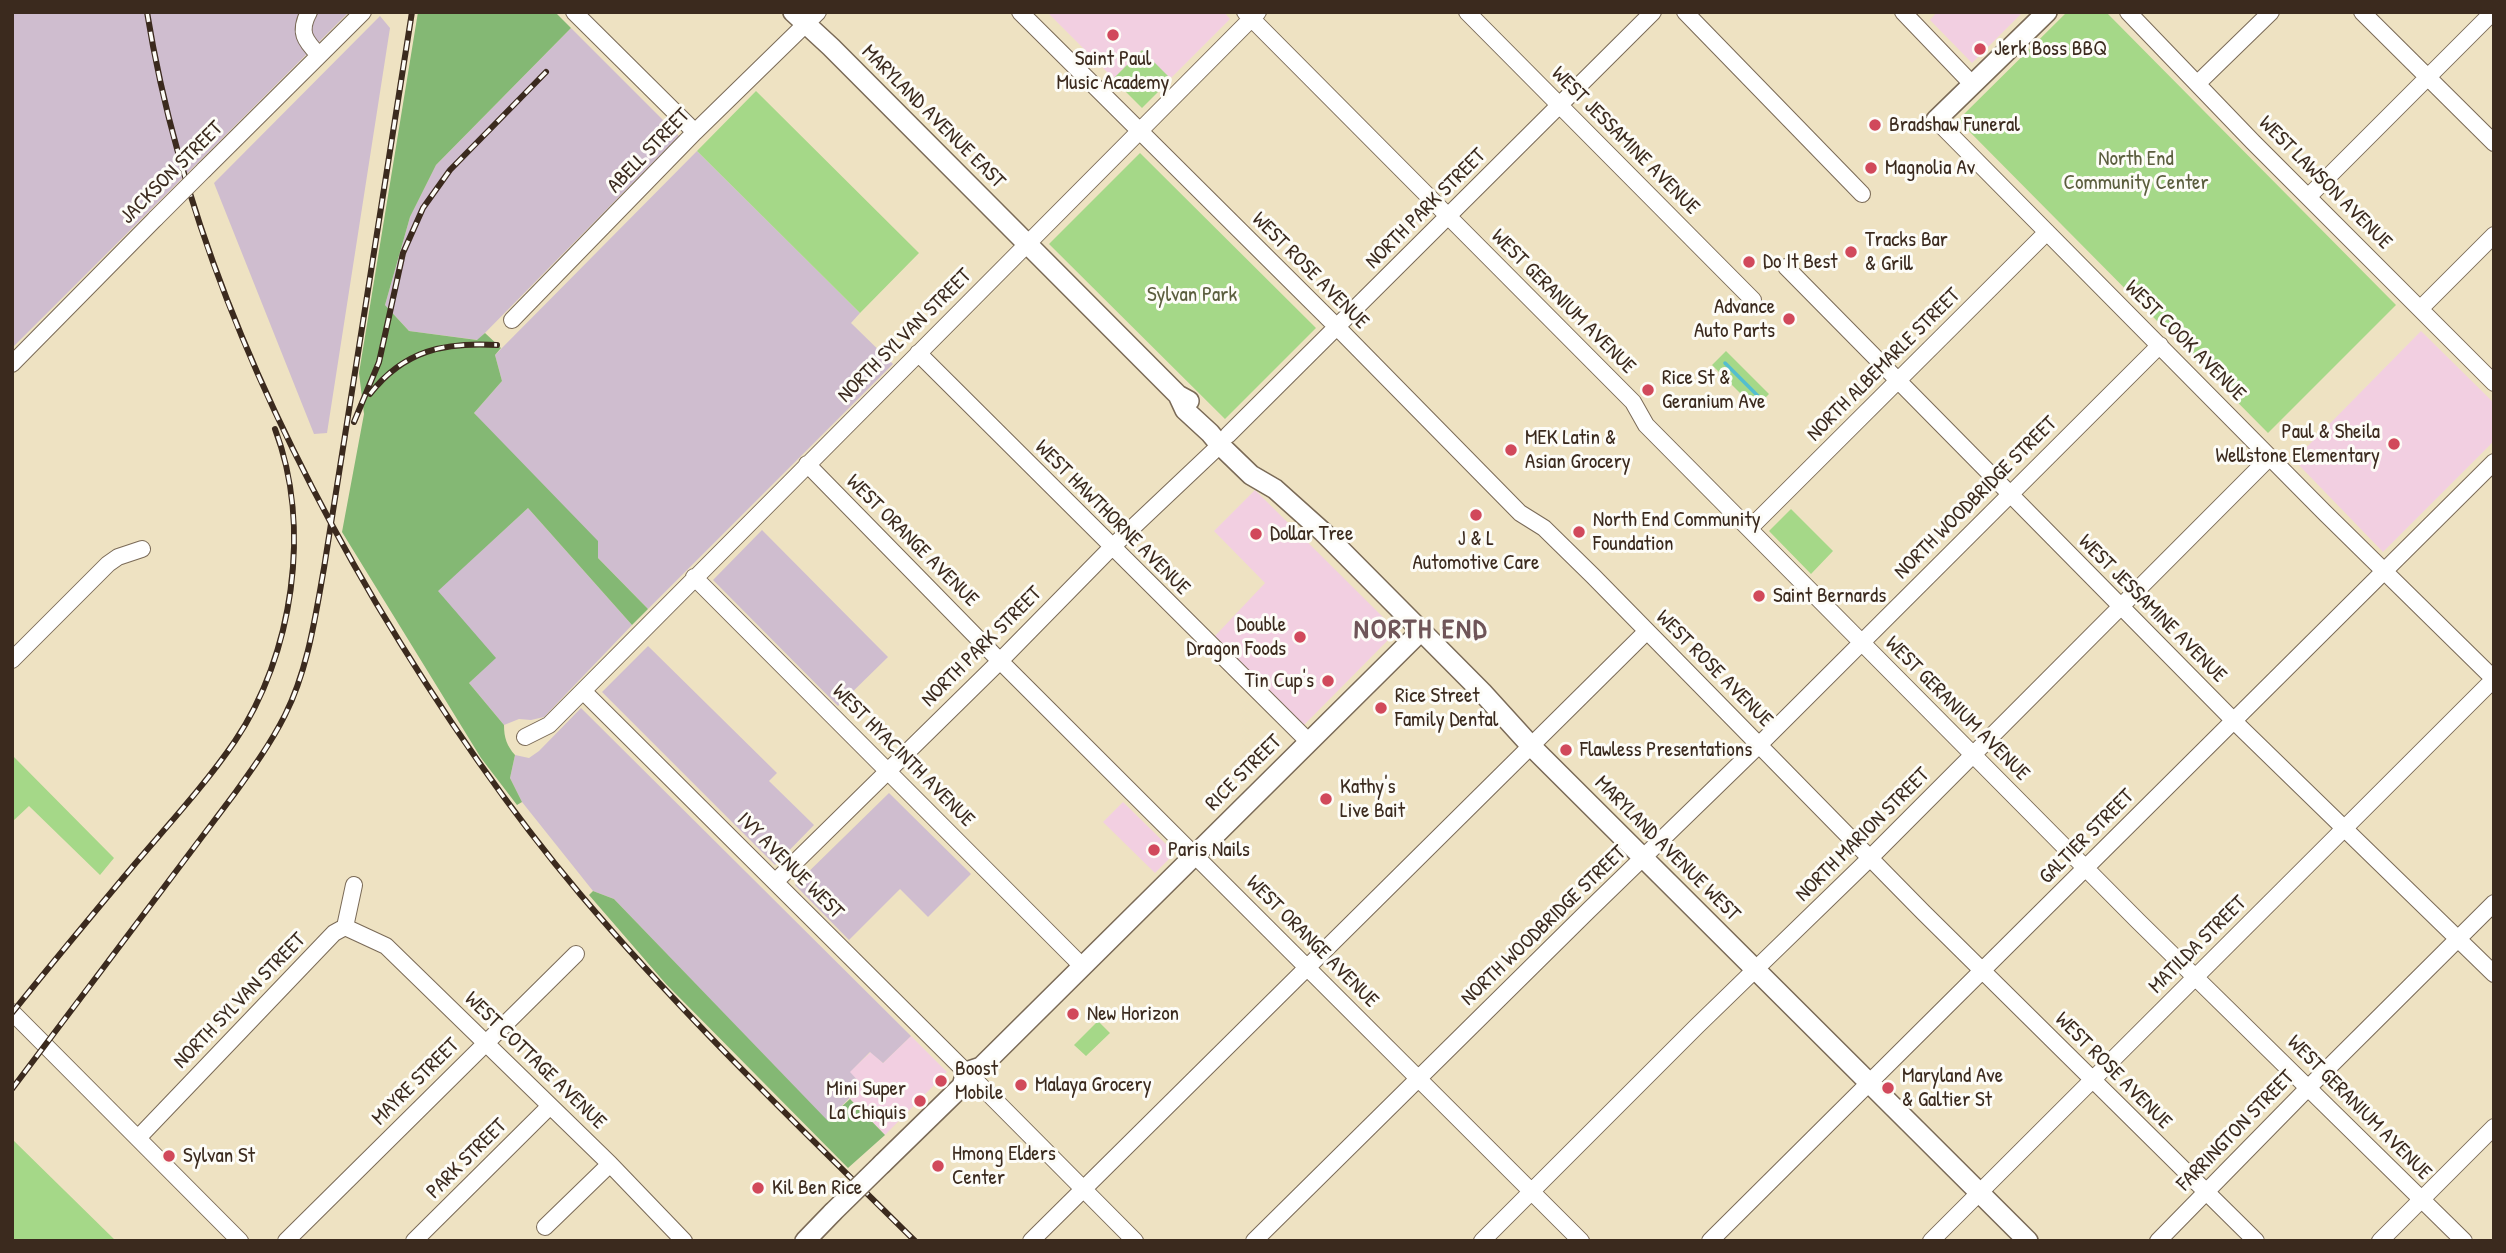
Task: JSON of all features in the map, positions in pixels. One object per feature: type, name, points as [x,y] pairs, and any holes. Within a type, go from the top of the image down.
[{"type":"main road","points":[[1936,120],[2047,12]]},
{"type":"main road","name":"MARYLAND AVENUE EAST","points":[[804,15],[1027,245]]},
{"type":"main road","name":"MARYLAND AVENUE WEST","points":[[1027,245],[1178,395],[1185,410],[1210,433],[1224,440],[1258,466],[1275,489],[1323,532],[1643,859],[2028,1241]]},
{"type":"main road","name":"RICE STREET","points":[[805,1241],[1421,631]]},
{"type":"street","points":[[309,12],[304,22],[303,35],[319,55]]},
{"type":"street","name":"JACKSON STREET","points":[[12,363],[363,12]]},
{"type":"street","points":[[574,12],[695,132]]},
{"type":"street","name":"WEST ROSE AVENUE","points":[[1020,12],[1520,513],[1544,528],[1870,858],[2256,1241]]},
{"type":"street","name":"WEST JESSAMINE AVENUE","points":[[1468,12],[1753,300]]},
{"type":"street","name":"NORTH PARK STREET","points":[[776,881],[1653,12]]},
{"type":"street","points":[[1685,12],[1862,194]]},
{"type":"street","points":[[1903,12],[1973,85]]},
{"type":"street","name":"WEST LAWSON AVENUE","points":[[2127,12],[2494,383]]},
{"type":"street","points":[[2198,83],[2271,12]]},
{"type":"street","points":[[2362,12],[2494,143]]},
{"type":"street","points":[[2309,196],[2493,12]]},
{"type":"street","name":"NORTH SYLVAN STREET","points":[[525,737],[549,725],[1027,245],[1251,14]]},
{"type":"street","name":"WEST GERANIUM AVENUE","points":[[1251,14],[1633,402],[1646,425],[2085,868],[2464,1241]]},
{"type":"street","name":"ABELL STREET","points":[[512,320],[695,132],[804,15]]},
{"type":"street","name":"WEST COOK AVENUE","points":[[1936,120],[2494,679]]},
{"type":"street","name":"NORTH ALBEMARLE STREET","points":[[1750,528],[2048,232]]},
{"type":"street","points":[[2420,309],[2494,235]]},
{"type":"street","name":"WEST JESSAMINE AVENUE","points":[[1786,267],[2234,721],[2494,974]]},
{"type":"street","name":"NORTH WOODBRIDGE STREET","points":[[1254,1241],[1759,745],[2160,345]]},
{"type":"street","name":"WEST HAWTHORNE AVENUE","points":[[918,353],[1111,548],[1308,741]]},
{"type":"street","name":"NORTH MARION STREET","points":[[1482,1241],[2122,608],[2270,457]]},
{"type":"street","name":"GALTIER STREET","points":[[1710,1241],[2494,462]]},
{"type":"street","name":"WEST ORANGE AVENUE","points":[[807,464],[1000,661],[1581,1241]]},
{"type":"street","points":[[12,660],[108,564],[118,557],[142,549]]},
{"type":"street","name":"WEST HYACINTH AVENUE","points":[[694,577],[1082,965]]},
{"type":"street","points":[[1031,1241],[1647,631]]},
{"type":"street","name":"MATILDA STREET","points":[[1931,1241],[2494,679]]},
{"type":"street","name":"IVY AVENUE WEST","points":[[583,691],[1135,1241]]},
{"type":"street","points":[[345,927],[354,885]]},
{"type":"street","name":"FARRINGTON STREET","points":[[2158,1241],[2494,903]]},
{"type":"street","name":"NORTH SYLVAN STREET","points":[[138,1138],[334,933],[345,927]]},
{"type":"street","name":"WEST COTTAGE AVENUE","points":[[345,927],[386,946],[610,1164],[684,1241]]},
{"type":"street","name":"MAYRE STREET","points":[[286,1241],[576,954]]},
{"type":"street","points":[[12,1012],[240,1241]]},
{"type":"street","name":"PARK STREET","points":[[414,1241],[550,1106]]},
{"type":"street","points":[[2380,1241],[2494,1127]]},
{"type":"street","points":[[545,1227],[610,1164]]},
{"type":"shaded area","points":[[12,12],[349,12],[12,348]]},
{"type":"shaded area","points":[[1047,12],[1224,12],[1230,19],[1142,107]]},
{"type":"shaded area","points":[[1937,12],[2023,12],[1972,63],[1930,20]]},
{"type":"shaded area","points":[[380,16],[390,28],[327,433],[314,434],[214,183]]},
{"type":"shaded area","points":[[571,28],[679,136],[478,340],[409,331],[385,305],[410,217],[436,165]]},
{"type":"shaded area","points":[[697,151],[860,313],[851,323],[893,364],[648,609],[598,558],[474,413],[502,381],[495,355]]},
{"type":"shaded area","name":"Paul & Sheila Wellstone Elementary","points":[[2421,331],[2494,403],[2494,441],[2383,552],[2294,460]]},
{"type":"shaded area","points":[[1255,490],[1397,631],[1304,725],[1215,636],[1265,583],[1214,531]]},
{"type":"shaded area","points":[[528,508],[632,625],[544,717],[519,719],[504,725],[469,683],[495,658],[437,591]]},
{"type":"shaded area","points":[[762,530],[888,657],[838,706],[713,580]]},
{"type":"shaded area","points":[[648,646],[777,773],[769,781],[814,825],[775,865],[602,692]]},
{"type":"shaded area","points":[[581,708],[911,1036],[883,1063],[870,1052],[850,1072],[862,1085],[827,1121],[614,899],[593,891],[522,802],[510,778],[515,755],[529,758],[539,751]]},
{"type":"shaded area","points":[[889,793],[971,874],[928,917],[900,889],[849,940],[795,885]]},
{"type":"shaded area","points":[[1123,802],[1175,853],[1155,873],[1103,822]]},
{"type":"shaded area","points":[[911,1036],[947,1072],[885,1135],[850,1099],[862,1085],[849,1072],[871,1052],[883,1063]]},
{"type":"green space","points":[[418,12],[555,12],[571,28],[436,165],[410,217],[385,305],[409,331],[477,340],[485,333],[501,348],[495,355],[502,381],[474,413],[598,541],[598,558],[648,609],[632,625],[528,508],[438,591],[496,658],[469,683],[504,725],[506,742],[515,755],[510,778],[522,802],[517,805],[481,758],[342,532],[364,414],[359,373]]},
{"type":"green space","name":"North End Community Center","points":[[2067,12],[2106,12],[2396,305],[2268,433],[1958,120]]},
{"type":"green space","points":[[1142,50],[1171,79],[1142,108],[1113,79]]},
{"type":"green space","points":[[756,91],[919,253],[860,313],[697,151]]},
{"type":"green space","name":"Sylvan Park","points":[[1140,153],[1316,328],[1225,419],[1049,244]]},
{"type":"green space","points":[[1726,351],[1769,394],[1755,408],[1712,365]]},
{"type":"green space","points":[[1791,509],[1833,551],[1811,574],[1769,531]]},
{"type":"green space","points":[[12,755],[114,858],[100,875],[29,806],[12,822]]},
{"type":"green space","points":[[593,891],[614,899],[827,1120],[850,1099],[885,1135],[848,1168],[666,984],[589,895]]},
{"type":"green space","points":[[1098,1021],[1110,1033],[1086,1056],[1074,1045]]},
{"type":"green space","points":[[12,1139],[116,1241],[12,1241]]},
{"type":"waterway","points":[[1725,363],[1758,396]]},
{"type":"railway","points":[[147,12],[162,90],[182,167],[234,318],[300,463],[337,534],[399,641],[498,789],[580,894],[702,1028],[915,1241]]},
{"type":"railway","points":[[12,1089],[242,784],[274,735],[300,680],[324,568],[412,12]]},
{"type":"railway","points":[[354,422],[379,362],[403,253],[423,208],[450,170],[546,72]]},
{"type":"railway","points":[[370,394],[383,379],[411,358],[460,345],[497,345]]},
{"type":"railway","points":[[12,1013],[211,773],[235,741],[255,707],[271,670],[291,590],[293,507],[286,467],[275,429]]},
{"type":"place","name":"Saint Paul Music Academy","points":[[1113,35]]},
{"type":"place","name":"Jerk Boss BBQ","points":[[1980,49]]},
{"type":"place","name":"Bradshaw Funeral","points":[[1875,125]]},
{"type":"place","name":"Magnolia Av","points":[[1871,168]]},
{"type":"place","name":"Tracks Bar & Grill","points":[[1851,252]]},
{"type":"place","name":"Do It Best","points":[[1749,262]]},
{"type":"place","name":"Advance Auto Parts","points":[[1789,319]]},
{"type":"place","name":"Rice St & Geranium Ave","points":[[1648,390]]},
{"type":"place","name":"Paul & Sheila Wellstone Elementary","points":[[2394,444]]},
{"type":"place","name":"MEK Latin & Asian Grocery","points":[[1511,450]]},
{"type":"place","name":"J & L Automotive Care","points":[[1476,515]]},
{"type":"place","name":"North End Community Foundation","points":[[1579,532]]},
{"type":"place","name":"Dollar Tree","points":[[1256,534]]},
{"type":"place","name":"Saint Bernards","points":[[1759,596]]},
{"type":"place","name":"Double Dragon Foods","points":[[1300,637]]},
{"type":"place","name":"Tin Cup's","points":[[1328,681]]},
{"type":"place","name":"Rice Street Family Dental","points":[[1381,708]]},
{"type":"place","name":"Flawless Presentations","points":[[1566,750]]},
{"type":"place","name":"Kathy's Live Bait","points":[[1326,799]]},
{"type":"place","name":"Paris Nails","points":[[1154,850]]},
{"type":"place","name":"New Horizon","points":[[1073,1014]]},
{"type":"place","name":"Boost Mobile","points":[[941,1081]]},
{"type":"place","name":"Malaya Grocery","points":[[1021,1085]]},
{"type":"place","name":"Maryland Ave & Galtier St","points":[[1888,1088]]},
{"type":"place","name":"Mini Super La Chiquis","points":[[920,1101]]},
{"type":"place","name":"Sylvan St","points":[[169,1156]]},
{"type":"place","name":"Hmong Elders Center","points":[[938,1166]]},
{"type":"place","name":"Kil Ben Rice","points":[[758,1188]]},
{"type":"district","name":"NORTH END","points":[[1421,631]]}]
